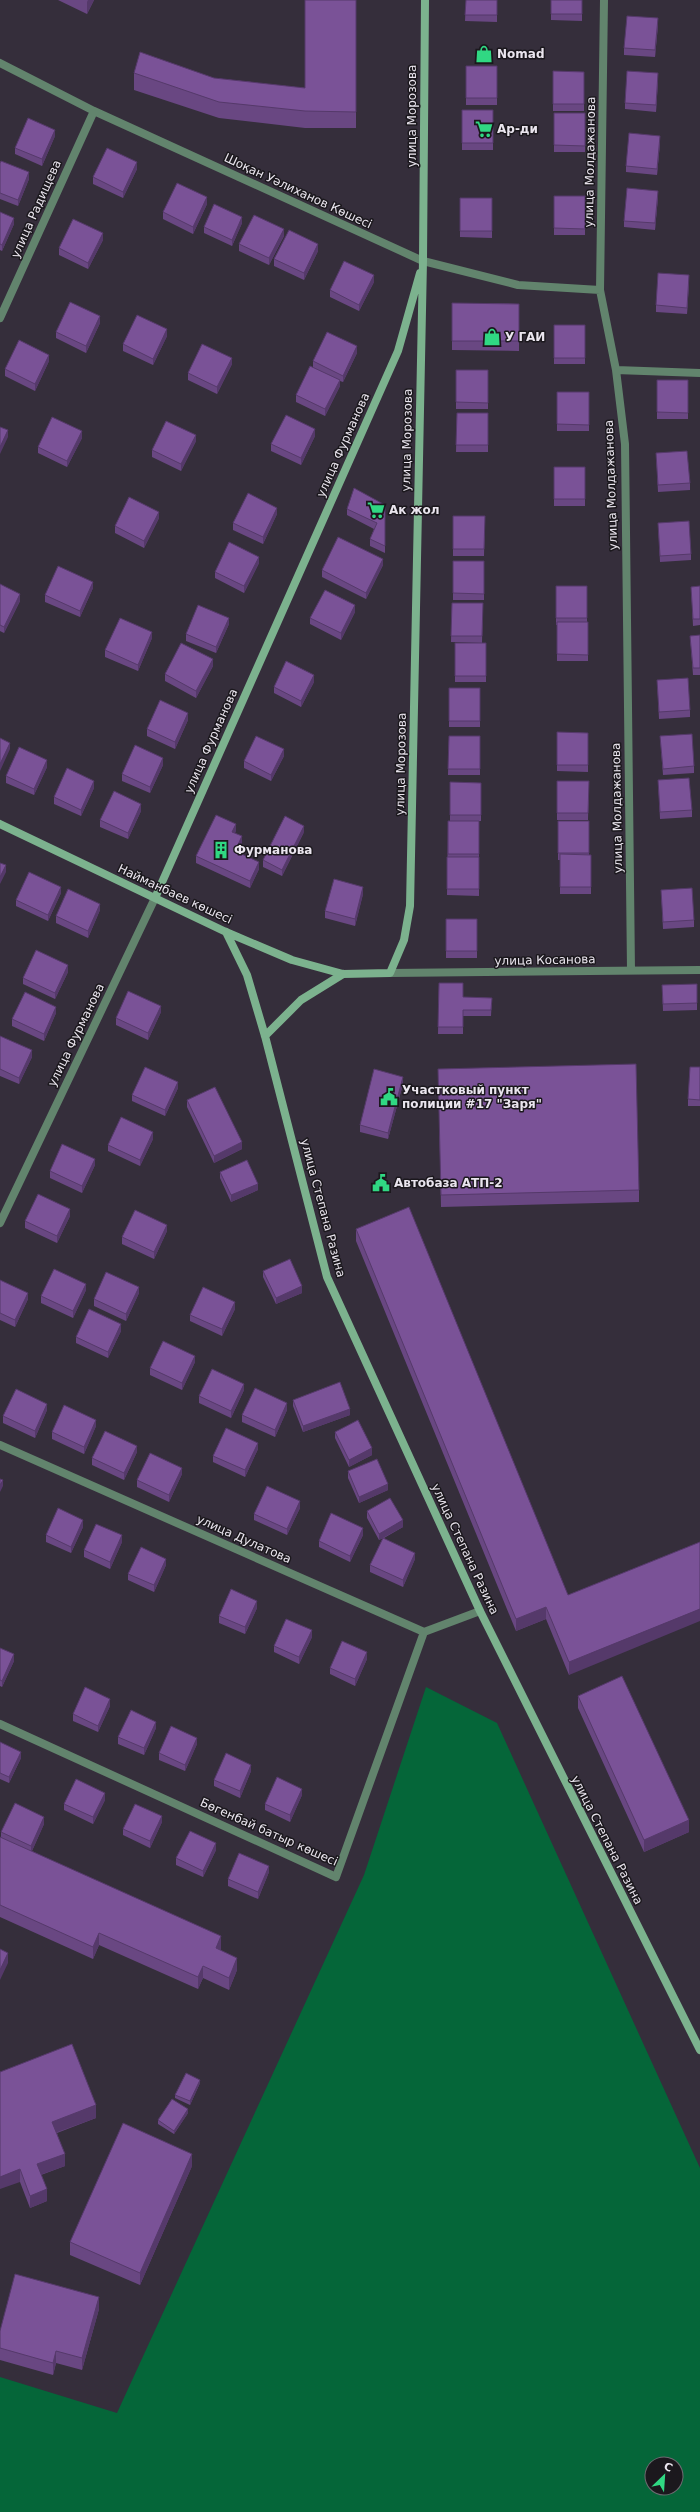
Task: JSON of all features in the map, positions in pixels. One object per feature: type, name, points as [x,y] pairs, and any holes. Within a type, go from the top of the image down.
[{"type":"main road","name":"улица Морозова","points":[[390,973],[404,940],[410,906],[423,261],[425,0]]},
{"type":"main road","name":"улица Фурманова","points":[[155,898],[398,351],[423,261]]},
{"type":"main road","name":"Найманбаев көшесі","points":[[0,824],[226,932],[292,960],[343,974]]},
{"type":"main road","name":"улица Степана Разина","points":[[226,932],[247,975],[265,1036],[327,1277],[480,1611],[700,2050]]},
{"type":"main road","points":[[265,1036],[301,1000],[343,974],[390,973]]},
{"type":"street","name":"улица Молдажанова","points":[[604,0],[600,290],[616,370],[624,444],[631,970]]},
{"type":"street","name":"Шоқан Уәлиханов Көшесі","points":[[0,63],[94,111],[423,261],[518,286],[600,290]]},
{"type":"street","name":"улица Радищева","points":[[0,318],[94,111]]},
{"type":"street","points":[[616,370],[700,372]]},
{"type":"street","name":"улица Фурманова","points":[[0,1223],[155,898]]},
{"type":"street","name":"улица Косанова","points":[[390,973],[446,974],[700,970]]},
{"type":"street","name":"улица Дулатова","points":[[0,1444],[424,1632]]},
{"type":"street","points":[[424,1632],[480,1611]]},
{"type":"street","name":"Бөгенбай батыр көшесі","points":[[0,1724],[336,1877],[424,1632]]},
{"type":"green space","points":[[426,1687],[497,1723],[700,2168],[700,2512],[0,2512],[0,2377],[117,2413],[364,1875]]},
{"type":"building","points":[[305,0],[356,0],[356,112],[305,111],[219,102],[134,73],[140,52],[214,78],[305,88]]},
{"type":"building","points":[[466,0],[497,0],[497,15],[465,15]]},
{"type":"building","points":[[551,0],[582,0],[582,14],[551,14]]},
{"type":"building","points":[[627,16],[658,18],[655,50],[624,48]]},
{"type":"building","points":[[466,66],[497,66],[497,98],[466,98]]},
{"type":"building","points":[[553,71],[584,72],[584,104],[553,104]]},
{"type":"building","points":[[627,71],[658,73],[656,105],[625,103]]},
{"type":"building","points":[[462,110],[493,110],[493,143],[462,143]]},
{"type":"building","points":[[554,113],[585,113],[585,146],[554,145]]},
{"type":"building","points":[[28,118],[55,130],[42,159],[15,148]]},
{"type":"building","points":[[629,133],[660,136],[657,169],[626,166]]},
{"type":"building","points":[[107,148],[137,162],[123,192],[93,177]]},
{"type":"building","points":[[1,161],[29,172],[18,200],[0,193]]},
{"type":"building","points":[[177,183],[207,197],[193,227],[163,212]]},
{"type":"building","points":[[627,188],[658,191],[655,223],[624,221]]},
{"type":"building","points":[[554,196],[585,196],[585,229],[554,228]]},
{"type":"building","points":[[460,198],[492,198],[492,231],[460,231]]},
{"type":"building","points":[[214,204],[242,217],[232,240],[204,227]]},
{"type":"building","points":[[0,212],[14,218],[2,245],[0,244]]},
{"type":"building","points":[[254,215],[284,229],[269,258],[239,244]]},
{"type":"building","points":[[73,219],[103,233],[88,263],[59,248]]},
{"type":"building","points":[[289,230],[318,244],[304,273],[274,259]]},
{"type":"building","points":[[344,261],[374,275],[359,305],[330,290]]},
{"type":"building","points":[[658,273],[689,275],[687,308],[656,305]]},
{"type":"building","points":[[70,302],[100,316],[86,346],[56,332]]},
{"type":"building","points":[[452,303],[519,304],[519,341],[452,341]]},
{"type":"building","points":[[137,315],[167,329],[153,359],[123,344]]},
{"type":"building","points":[[554,325],[585,325],[585,358],[554,358]]},
{"type":"building","points":[[327,332],[357,346],[343,376],[313,361]]},
{"type":"building","points":[[19,340],[49,355],[35,384],[5,369]]},
{"type":"building","points":[[202,344],[232,358],[217,387],[188,373]]},
{"type":"building","points":[[310,366],[340,380],[325,409],[296,395]]},
{"type":"building","points":[[456,370],[488,370],[488,403],[456,402]]},
{"type":"building","points":[[657,380],[688,380],[688,413],[657,412]]},
{"type":"building","points":[[557,392],[589,392],[589,425],[557,424]]},
{"type":"building","points":[[457,413],[488,413],[488,445],[456,445]]},
{"type":"building","points":[[286,415],[315,429],[301,458],[271,444]]},
{"type":"building","points":[[52,417],[82,431],[67,461],[38,447]]},
{"type":"building","points":[[166,421],[196,435],[181,464],[152,450]]},
{"type":"building","points":[[0,427],[8,430],[0,447]]},
{"type":"building","points":[[687,451],[690,483],[658,485],[656,453]]},
{"type":"building","points":[[554,467],[585,467],[585,499],[554,499]]},
{"type":"building","points":[[354,488],[385,505],[385,546],[370,539],[377,523],[347,509]]},
{"type":"building","points":[[248,493],[277,508],[263,537],[233,523]]},
{"type":"building","points":[[129,497],[159,512],[144,541],[115,526]]},
{"type":"building","points":[[453,516],[485,516],[484,549],[453,549]]},
{"type":"building","points":[[689,521],[691,554],[660,556],[658,523]]},
{"type":"building","points":[[338,537],[383,559],[366,593],[322,570]]},
{"type":"building","points":[[229,542],[259,557],[244,586],[215,572]]},
{"type":"building","points":[[453,561],[484,561],[484,594],[453,593]]},
{"type":"building","points":[[58,566],[93,582],[80,611],[45,595]]},
{"type":"building","points":[[0,584],[20,594],[4,627],[0,625]]},
{"type":"building","points":[[556,586],[587,586],[587,618],[556,618]]},
{"type":"building","points":[[700,586],[700,619],[693,619],[691,587]]},
{"type":"building","points":[[325,590],[355,605],[341,633],[310,618]]},
{"type":"building","points":[[452,603],[483,603],[482,636],[451,636]]},
{"type":"building","points":[[198,605],[229,618],[216,647],[186,634]]},
{"type":"building","points":[[120,618],[152,632],[138,665],[105,650]]},
{"type":"building","points":[[557,622],[588,622],[588,655],[557,654]]},
{"type":"building","points":[[700,635],[700,668],[693,668],[690,636]]},
{"type":"building","points":[[181,643],[213,659],[196,691],[165,674]]},
{"type":"building","points":[[455,643],[486,643],[486,676],[455,676]]},
{"type":"building","points":[[286,661],[314,675],[301,701],[274,687]]},
{"type":"building","points":[[688,678],[690,710],[659,712],[657,680]]},
{"type":"building","points":[[449,688],[480,688],[480,721],[449,721]]},
{"type":"building","points":[[160,700],[188,713],[175,742],[147,729]]},
{"type":"building","points":[[557,732],[588,733],[588,765],[557,765]]},
{"type":"building","points":[[692,734],[694,766],[663,769],[660,736]]},
{"type":"building","points":[[256,736],[284,749],[271,775],[244,761]]},
{"type":"building","points":[[449,736],[480,736],[480,769],[448,769]]},
{"type":"building","points":[[0,738],[10,743],[0,764]]},
{"type":"building","points":[[135,745],[163,758],[150,787],[122,774]]},
{"type":"building","points":[[19,747],[47,760],[34,789],[6,776]]},
{"type":"building","points":[[67,768],[94,781],[81,810],[54,797]]},
{"type":"building","points":[[689,778],[692,810],[660,812],[658,780]]},
{"type":"building","points":[[557,781],[589,781],[588,813],[557,813]]},
{"type":"building","points":[[450,782],[481,783],[481,815],[450,815]]},
{"type":"building","points":[[114,791],[141,804],[128,833],[100,820]]},
{"type":"building","name":"Фурманова","points":[[216,815],[236,824],[232,832],[242,836],[235,851],[259,862],[250,881],[196,856]]},
{"type":"building","points":[[285,816],[304,826],[282,870],[263,860]]},
{"type":"building","points":[[448,821],[479,821],[479,854],[448,854]]},
{"type":"building","points":[[558,821],[589,821],[589,853],[558,853]]},
{"type":"building","points":[[560,854],[591,855],[591,887],[560,887]]},
{"type":"building","points":[[447,857],[479,857],[479,889],[447,889]]},
{"type":"building","points":[[0,863],[6,865],[0,877]]},
{"type":"building","points":[[29,872],[61,887],[48,915],[16,900]]},
{"type":"building","points":[[334,879],[363,887],[355,919],[325,911]]},
{"type":"building","points":[[692,888],[694,920],[663,922],[661,890]]},
{"type":"building","points":[[68,889],[100,904],[88,931],[56,916]]},
{"type":"building","points":[[446,919],[477,919],[477,951],[446,951]]},
{"type":"building","points":[[36,950],[68,965],[55,993],[23,978]]},
{"type":"building","points":[[439,983],[463,983],[463,997],[492,998],[491,1010],[463,1010],[463,1027],[438,1027]]},
{"type":"building","points":[[697,984],[697,1003],[663,1004],[662,985]]},
{"type":"building","points":[[128,991],[161,1006],[148,1033],[116,1018]]},
{"type":"building","points":[[25,992],[56,1007],[44,1034],[12,1019]]},
{"type":"building","points":[[0,1036],[32,1050],[19,1078],[0,1069]]},
{"type":"building","points":[[636,1064],[639,1190],[441,1195],[438,1069]]},
{"type":"building","points":[[145,1067],[178,1082],[165,1110],[132,1095]]},
{"type":"building","points":[[690,1067],[700,1067],[700,1100],[688,1099]]},
{"type":"building","points":[[374,1069],[403,1077],[388,1133],[360,1125]]},
{"type":"building","points":[[215,1087],[242,1142],[214,1156],[187,1100]]},
{"type":"building","points":[[121,1117],[153,1132],[140,1160],[108,1145]]},
{"type":"building","points":[[62,1144],[95,1159],[82,1186],[50,1171]]},
{"type":"building","points":[[247,1160],[258,1184],[231,1195],[220,1172]]},
{"type":"building","points":[[38,1194],[70,1209],[57,1236],[25,1221]]},
{"type":"building","points":[[409,1207],[568,1595],[700,1542],[700,1609],[569,1662],[546,1607],[516,1619],[356,1229]]},
{"type":"building","points":[[135,1210],[167,1225],[154,1252],[122,1237]]},
{"type":"building","points":[[290,1259],[302,1286],[276,1298],[263,1271]]},
{"type":"building","points":[[54,1269],[86,1284],[73,1311],[41,1296]]},
{"type":"building","points":[[106,1272],[139,1287],[126,1314],[94,1299]]},
{"type":"building","points":[[0,1280],[28,1293],[15,1320],[0,1313]]},
{"type":"building","points":[[203,1287],[235,1302],[222,1329],[190,1315]]},
{"type":"building","points":[[89,1309],[121,1324],[108,1352],[76,1337]]},
{"type":"building","points":[[163,1341],[195,1356],[182,1383],[150,1368]]},
{"type":"building","points":[[212,1369],[244,1384],[231,1411],[199,1396]]},
{"type":"building","points":[[340,1382],[350,1409],[303,1426],[293,1400]]},
{"type":"building","points":[[255,1388],[287,1403],[275,1430],[242,1415]]},
{"type":"building","points":[[16,1389],[47,1404],[35,1431],[3,1416]]},
{"type":"building","points":[[64,1405],[96,1420],[84,1447],[52,1432]]},
{"type":"building","points":[[358,1420],[372,1448],[349,1460],[335,1432]]},
{"type":"building","points":[[226,1428],[258,1443],[245,1470],[213,1456]]},
{"type":"building","points":[[105,1431],[137,1446],[124,1473],[92,1458]]},
{"type":"building","points":[[150,1453],[182,1468],[169,1495],[137,1480]]},
{"type":"building","points":[[377,1459],[388,1484],[359,1497],[348,1471]]},
{"type":"building","points":[[267,1486],[300,1501],[287,1529],[254,1514]]},
{"type":"building","points":[[390,1498],[403,1520],[379,1534],[367,1511]]},
{"type":"building","points":[[58,1508],[83,1520],[71,1547],[46,1535]]},
{"type":"building","points":[[331,1513],[363,1528],[350,1556],[319,1541]]},
{"type":"building","points":[[96,1524],[122,1535],[110,1562],[84,1550]]},
{"type":"building","points":[[383,1538],[415,1553],[403,1580],[370,1565]]},
{"type":"building","points":[[141,1547],[166,1559],[154,1585],[128,1574]]},
{"type":"building","points":[[231,1589],[257,1601],[245,1627],[219,1616]]},
{"type":"building","points":[[286,1619],[312,1630],[299,1657],[274,1646]]},
{"type":"building","points":[[342,1641],[367,1652],[355,1679],[330,1668]]},
{"type":"building","points":[[0,1648],[14,1654],[2,1681],[0,1680]]},
{"type":"building","points":[[622,1676],[689,1820],[644,1840],[578,1696]]},
{"type":"building","points":[[85,1687],[110,1699],[98,1726],[73,1714]]},
{"type":"building","points":[[131,1710],[156,1722],[144,1748],[118,1737]]},
{"type":"building","points":[[171,1726],[197,1738],[185,1765],[159,1753]]},
{"type":"building","points":[[0,1742],[21,1752],[9,1777],[0,1773]]},
{"type":"building","points":[[226,1753],[251,1765],[240,1791],[214,1780]]},
{"type":"building","points":[[277,1777],[302,1789],[290,1815],[265,1804]]},
{"type":"building","points":[[76,1779],[105,1793],[93,1817],[64,1804]]},
{"type":"building","points":[[15,1803],[44,1817],[31,1846],[1,1832]]},
{"type":"building","points":[[135,1804],[162,1816],[150,1841],[123,1829]]},
{"type":"building","points":[[190,1831],[216,1843],[203,1871],[176,1858]]},
{"type":"building","points":[[0,1837],[221,1936],[216,1948],[237,1958],[229,1978],[203,1966],[198,1977],[99,1933],[93,1947],[0,1905]]},
{"type":"building","points":[[239,1853],[269,1866],[258,1892],[228,1879]]},
{"type":"building","points":[[0,1949],[8,1953],[0,1970]]},
{"type":"building","points":[[72,2044],[96,2105],[52,2122],[65,2154],[37,2164],[47,2189],[30,2196],[20,2169],[0,2177],[0,2072]]},
{"type":"building","points":[[186,2073],[200,2080],[190,2101],[175,2095]]},
{"type":"building","points":[[172,2099],[188,2109],[174,2131],[158,2120]]},
{"type":"building","points":[[123,2123],[192,2154],[140,2273],[70,2242]]},
{"type":"building","points":[[15,2274],[99,2297],[82,2358],[56,2351],[53,2363],[0,2348],[0,2331]]},
{"type":"place","name":"Nomad","points":[[484,54]]},
{"type":"place","name":"Ар-ди","points":[[484,129]]},
{"type":"place","name":"У ГАИ","points":[[492,337]]},
{"type":"place","name":"Ак жол","points":[[376,510]]},
{"type":"place","name":"Фурманова","points":[[221,850]]},
{"type":"place","name":"Участковый пункт полиции #17 \"Заря\"","points":[[389,1097]]},
{"type":"place","name":"Автобаза АТП-2","points":[[381,1183]]}]
